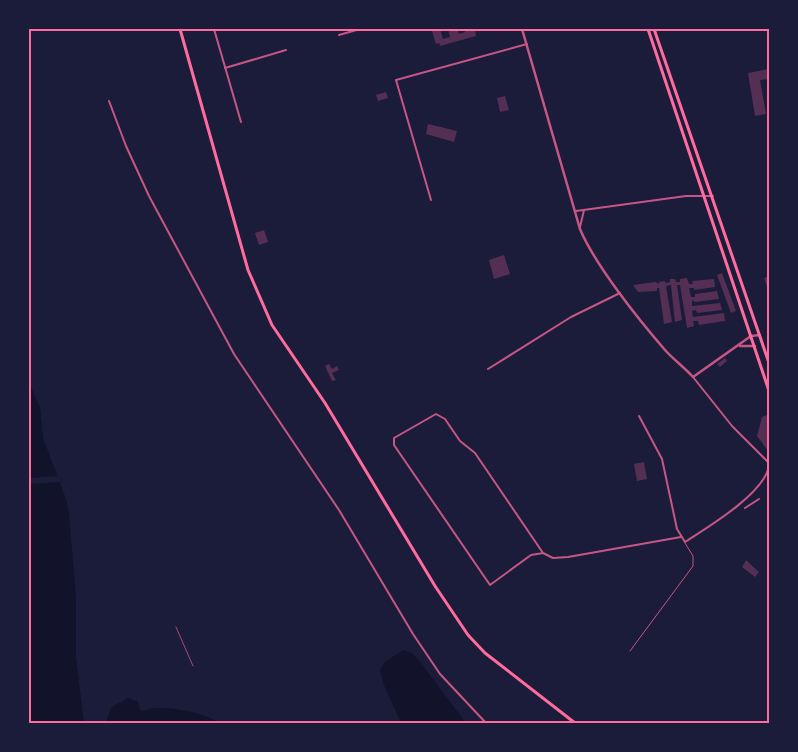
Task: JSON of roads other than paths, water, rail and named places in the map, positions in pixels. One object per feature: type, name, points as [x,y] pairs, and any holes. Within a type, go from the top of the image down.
[{"type":"main road","points":[[180,29],[248,270],[272,325],[325,404],[435,586],[468,635],[486,653],[576,723]]},
{"type":"main road","points":[[648,29],[769,391]]},
{"type":"main road","points":[[654,29],[769,363]]},
{"type":"main road","points":[[745,319],[755,318]]},
{"type":"street","points":[[214,29],[241,122]]},
{"type":"street","points":[[339,35],[360,29]]},
{"type":"street","points":[[522,29],[580,230],[591,251],[620,293],[665,350],[693,377],[732,426],[769,463]]},
{"type":"street","points":[[431,200],[396,80],[527,44]]},
{"type":"street","points":[[225,68],[286,50]]},
{"type":"street","points":[[109,101],[126,146],[149,196],[234,354],[339,510],[418,642],[440,674],[486,723]]},
{"type":"street","points":[[576,211],[704,194],[713,196]]},
{"type":"street","points":[[580,230],[580,219],[585,209]]},
{"type":"street","points":[[488,369],[571,317],[620,293]]},
{"type":"street","points":[[693,377],[751,336],[760,335]]},
{"type":"street","points":[[739,346],[754,346]]},
{"type":"street","points":[[543,552],[531,555],[490,585],[394,445],[394,438],[432,415],[440,415],[460,441],[475,453],[543,552],[553,558],[568,558],[608,548],[681,537]]},
{"type":"street","points":[[639,416],[662,459],[676,528],[685,542],[714,524],[753,491],[767,476],[769,467]]},
{"type":"street","points":[[745,508],[759,499]]},
{"type":"lane","points":[[630,651],[693,566],[693,556],[685,542]]},
{"type":"railway","points":[[176,627],[193,666]]}]
